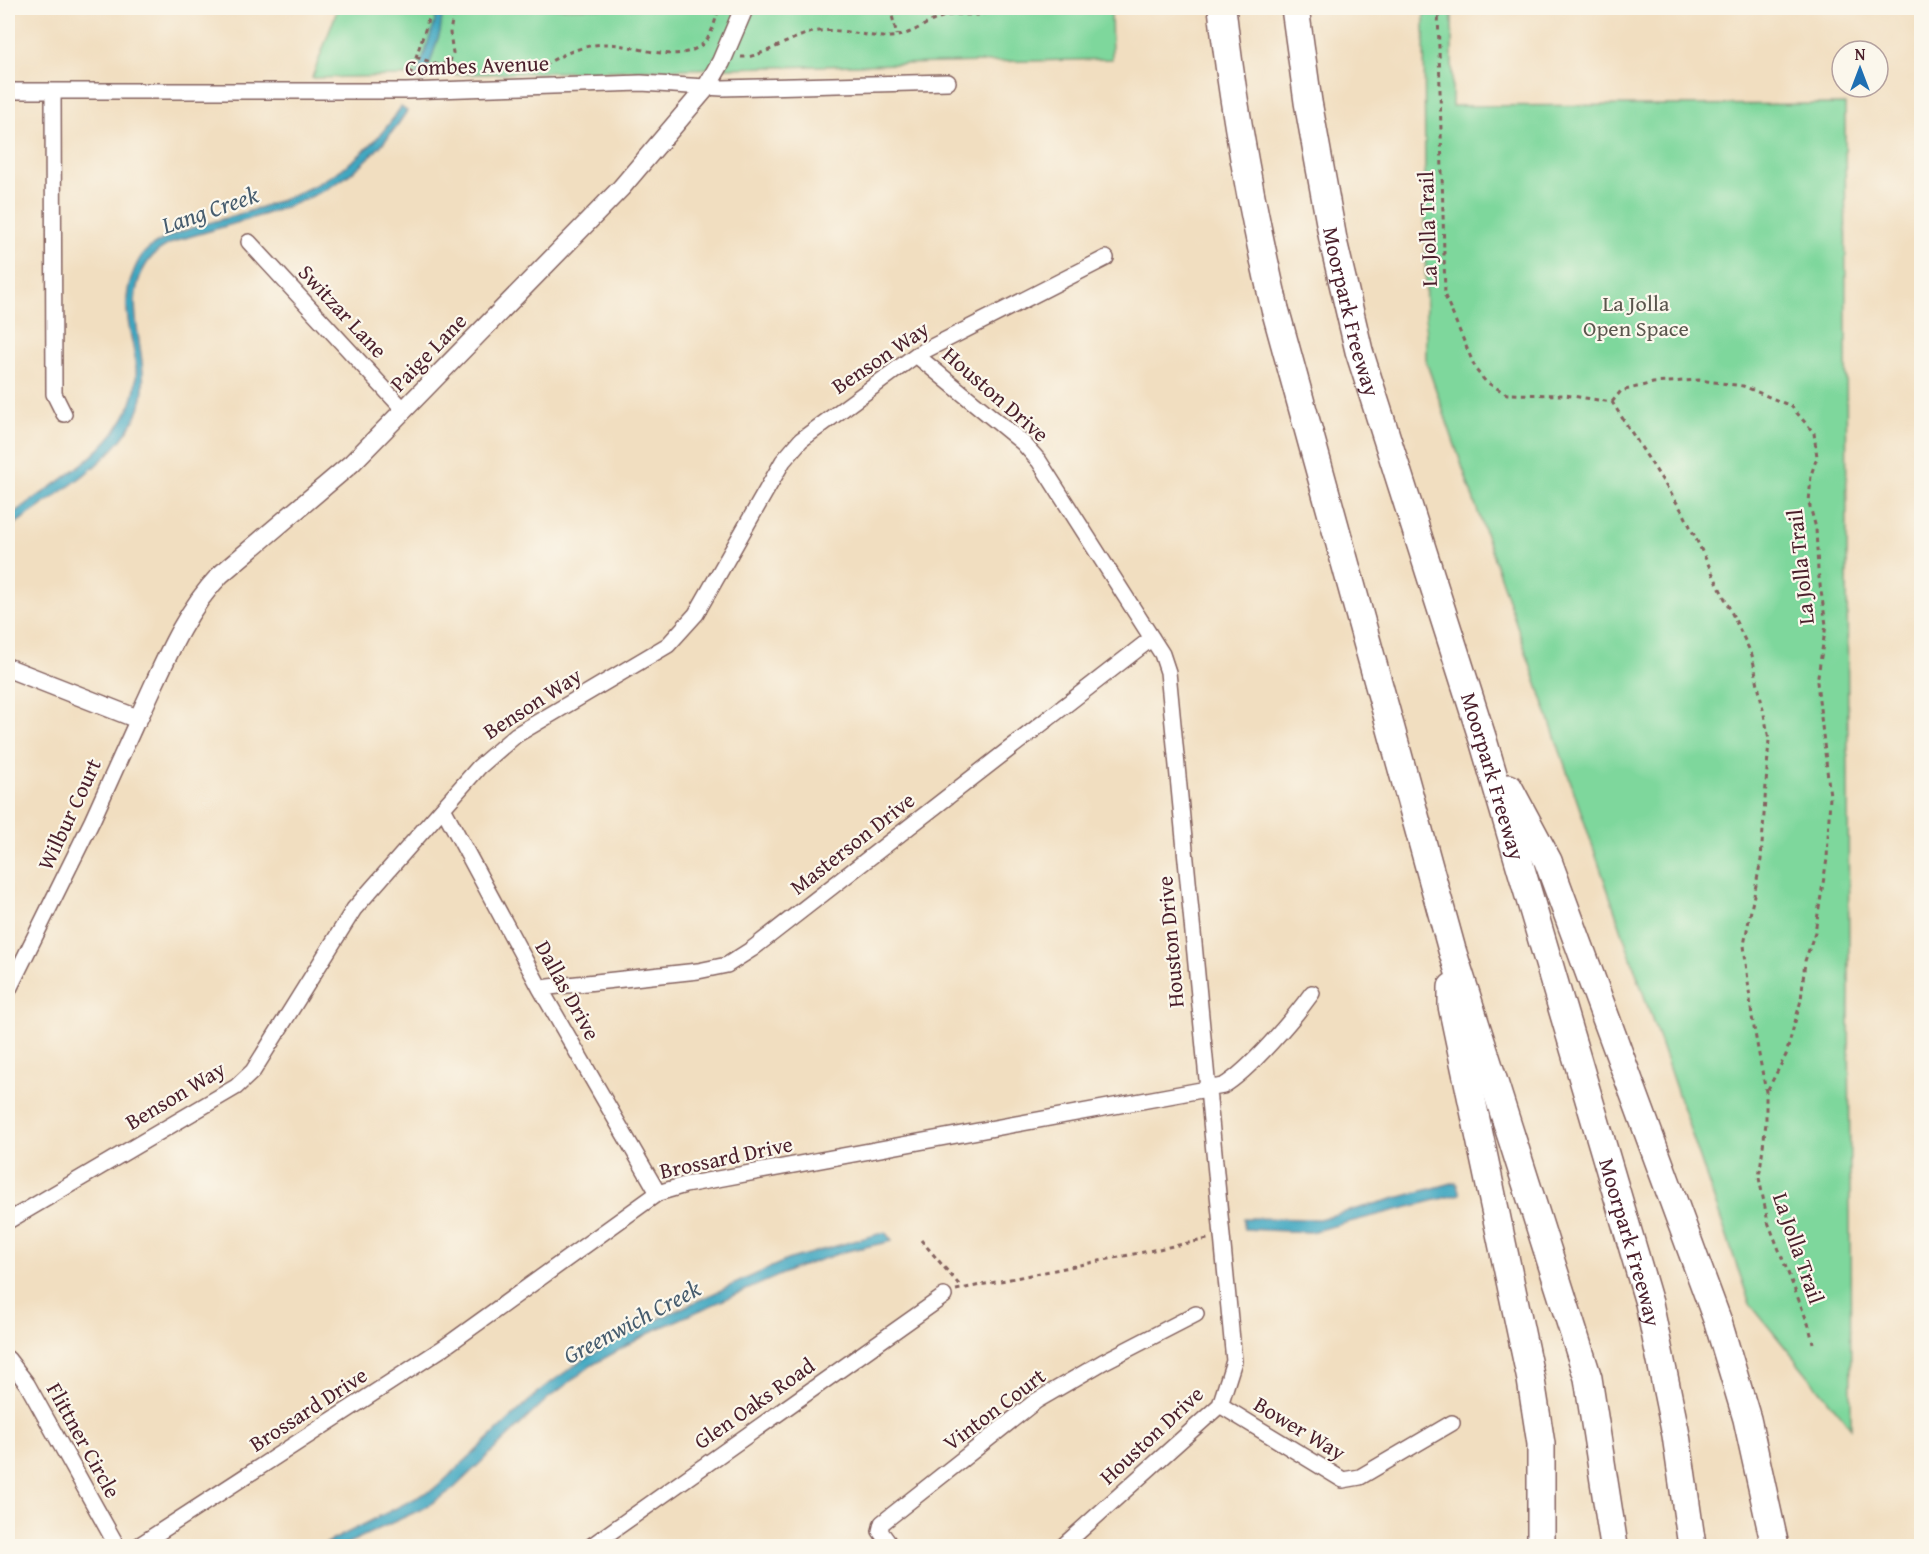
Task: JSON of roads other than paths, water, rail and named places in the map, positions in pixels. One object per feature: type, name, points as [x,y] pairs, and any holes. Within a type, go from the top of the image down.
[{"type":"highway","points":[[1222,8],[1229,70],[1251,203],[1275,309],[1452,950],[1588,1378],[1614,1546]]},
{"type":"highway","name":"Moorpark Freeway","points":[[1295,8],[1308,102],[1334,245],[1359,351],[1482,740],[1649,1303],[1676,1435],[1692,1546]]},
{"type":"highway","points":[[1482,740],[1548,861],[1714,1311],[1747,1419],[1775,1546]]},
{"type":"highway","points":[[1452,950],[1452,1006],[1529,1368],[1538,1422],[1543,1492],[1541,1546]]},
{"type":"street","name":"Paige Lane","points":[[138,719],[186,617],[202,594],[220,575],[352,463],[621,188],[706,88],[725,53],[744,8]]},
{"type":"street","name":"Combes Avenue","points":[[8,91],[406,91],[641,83],[706,88],[948,82]]},
{"type":"street","points":[[53,91],[54,394],[64,414]]},
{"type":"street","name":"Switzar Lane","points":[[249,242],[404,410]]},
{"type":"street","name":"Benson Way","points":[[8,1221],[236,1087],[253,1071],[354,909],[479,766],[516,735],[668,645],[681,633],[696,614],[783,461],[801,440],[916,355],[1106,258]]},
{"type":"street","name":"Houston Drive","points":[[916,355],[1023,443],[1039,461],[1162,654],[1168,672],[1206,1089],[1234,1361],[1220,1405],[1063,1546]]},
{"type":"street","name":"Masterson Drive","points":[[540,988],[698,971],[727,964],[752,949],[1152,638]]},
{"type":"street","points":[[8,668],[138,719]]},
{"type":"street","name":"Wilbur Court","points":[[8,991],[92,821],[138,719]]},
{"type":"street","name":"Dallas Drive","points":[[443,808],[540,988],[658,1193]]},
{"type":"street","name":"Brossard Drive","points":[[138,1546],[443,1348],[658,1193],[685,1185],[1223,1086],[1239,1077],[1312,993]]},
{"type":"street","name":"Glen Oaks Road","points":[[591,1546],[946,1294]]},
{"type":"street","name":"Vinton Court","points":[[891,1546],[880,1531],[882,1523],[1036,1401],[1103,1362],[1196,1314]]},
{"type":"street","name":"Flittner Circle","points":[[8,1359],[27,1384],[117,1546]]},
{"type":"street","name":"Bower Way","points":[[1220,1405],[1343,1480],[1360,1477],[1452,1423]]},
{"type":"water","points":[[436,8],[443,8],[440,32],[424,82],[416,78],[435,22]]},
{"type":"water","points":[[401,107],[407,111],[387,138],[367,160],[346,177],[324,190],[275,211],[181,239],[164,247],[151,258],[140,276],[136,294],[135,313],[143,373],[143,393],[138,412],[115,447],[99,463],[8,529],[8,517],[80,466],[113,434],[125,416],[133,397],[136,381],[134,350],[128,321],[128,290],[135,267],[145,252],[175,234],[278,202],[325,180],[366,149]]},
{"type":"water","points":[[1456,1182],[1460,1194],[1310,1232],[1244,1229],[1244,1218],[1319,1219]]},
{"type":"water","points":[[885,1232],[892,1241],[843,1252],[794,1269],[655,1330],[592,1365],[546,1400],[452,1490],[424,1508],[342,1546],[321,1546],[436,1488],[543,1388],[587,1357],[651,1322],[787,1260]]},
{"type":"water label","name":"Lang Creek","points":[[210,210]]},
{"type":"water label","name":"Greenwich Creek","points":[[632,1322]]},
{"type":"park label","name":"La Jolla Open Space","points":[[1636,316]]}]
